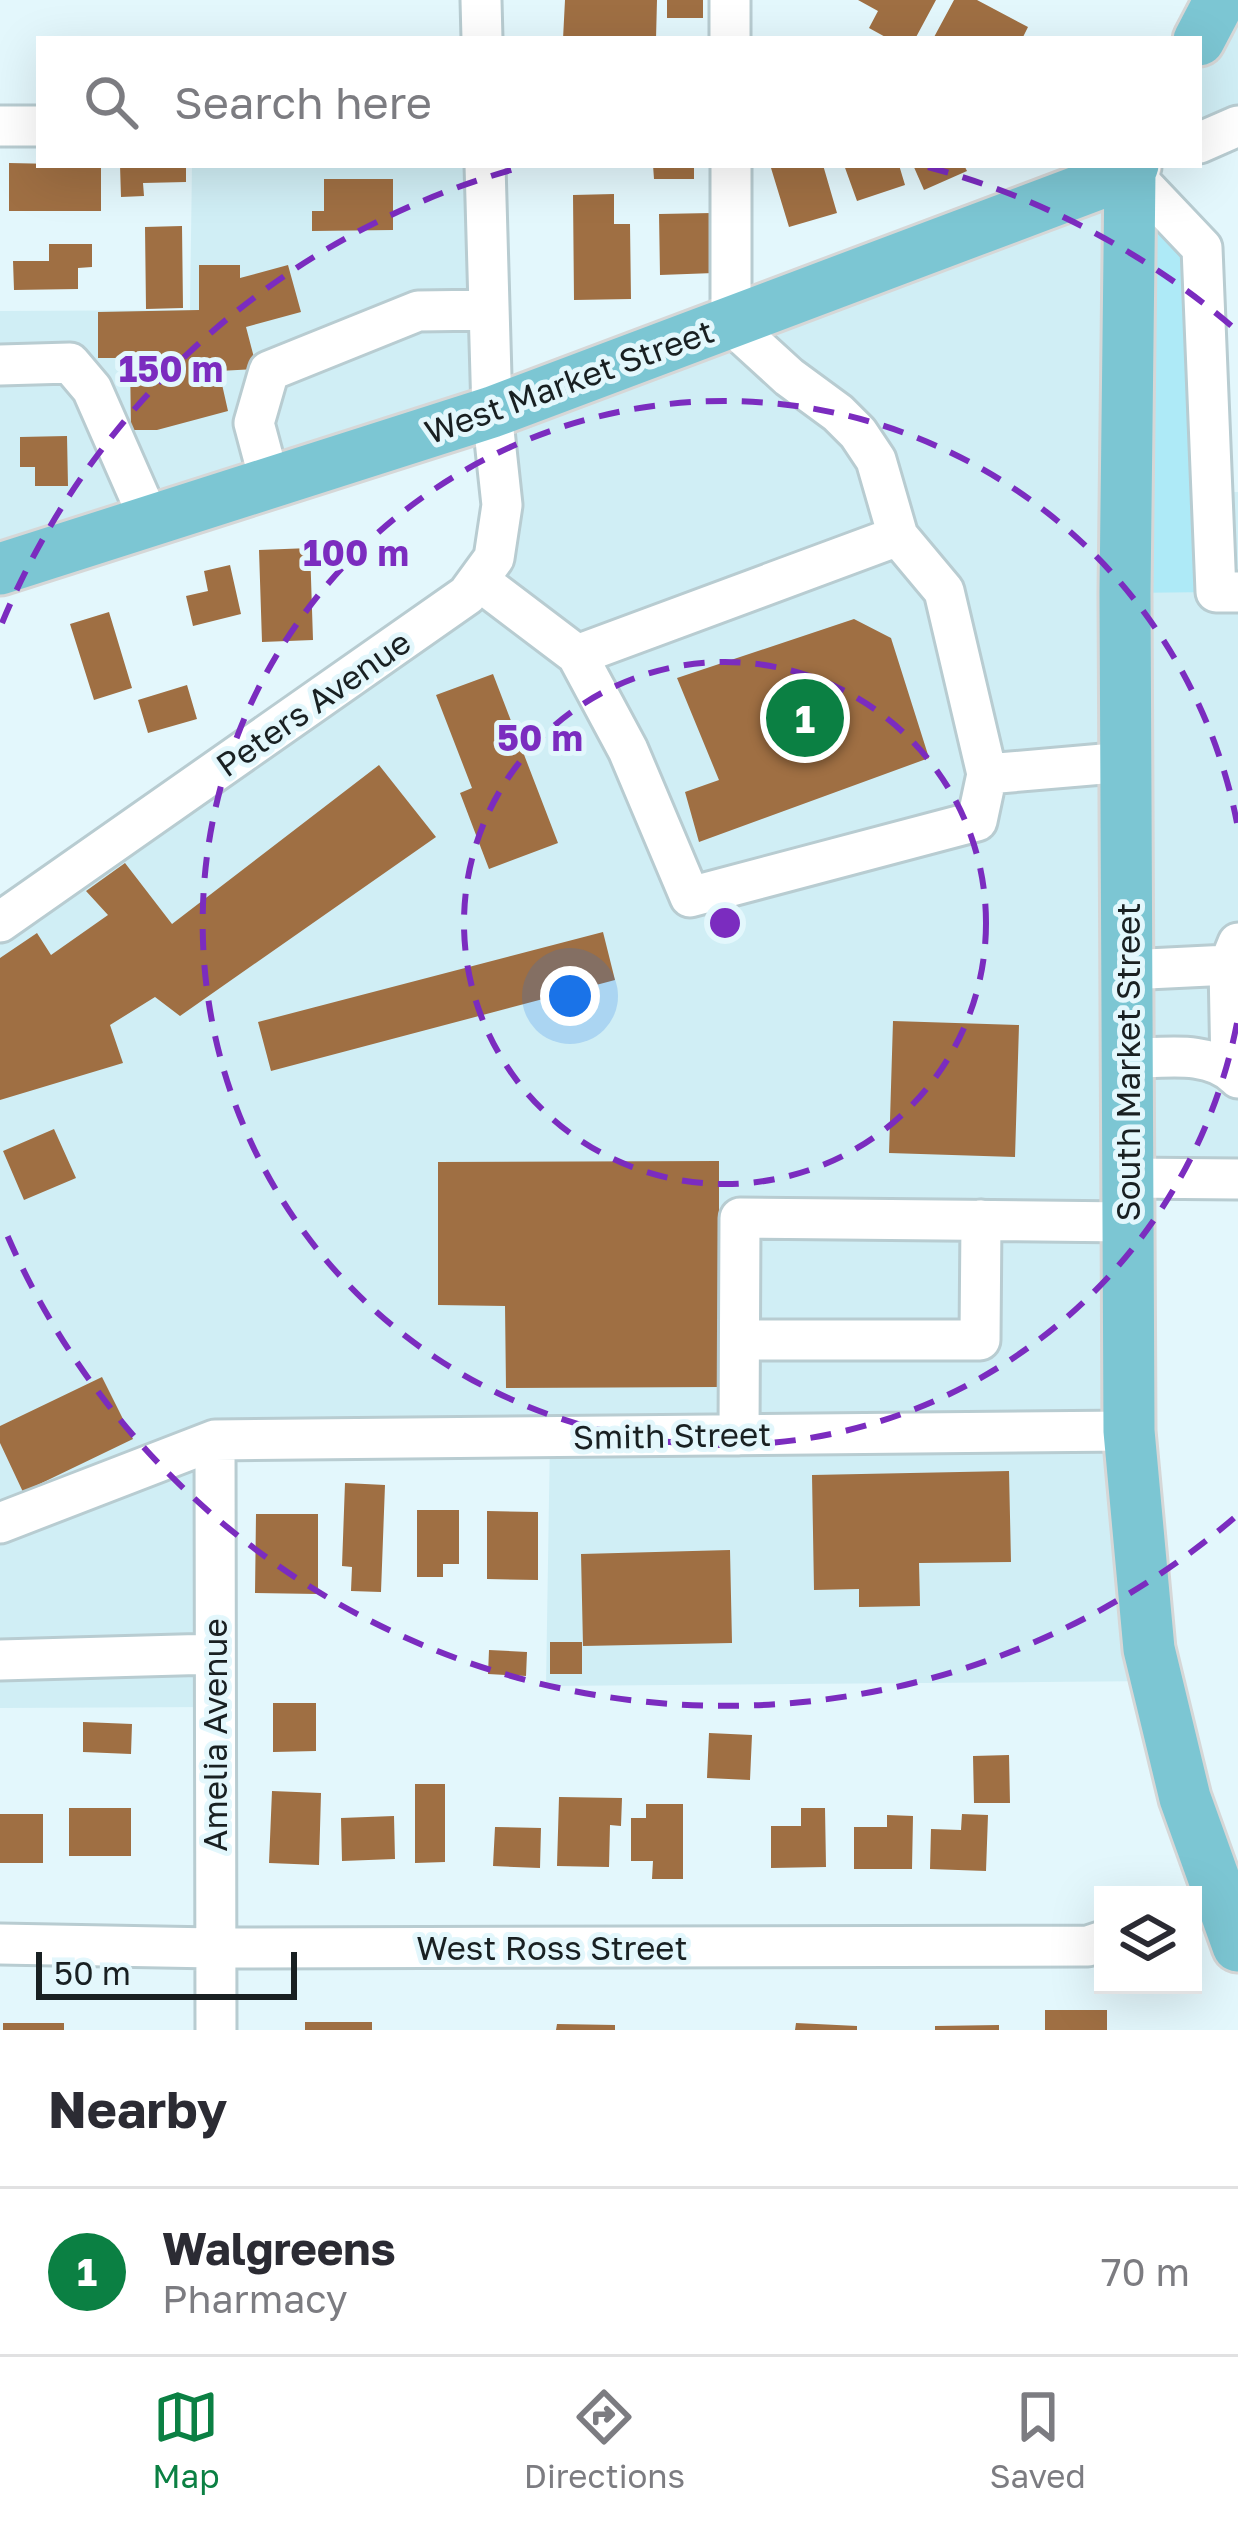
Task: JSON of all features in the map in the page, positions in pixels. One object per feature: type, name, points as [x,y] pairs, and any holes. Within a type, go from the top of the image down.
[{"type":"main road","points":[[1201,36],[1220,0]]},
{"type":"main road","name":"West Market Street","points":[[0,569],[492,412],[1133,168]]},
{"type":"main road","name":"South Market Street","points":[[1136,168],[1126,762],[1129,1431],[1149,1649],[1185,1798],[1223,1912]]},
{"type":"street","points":[[481,0],[482,36]]},
{"type":"street","points":[[730,0],[730,36]]},
{"type":"street","points":[[0,126],[36,126]]},
{"type":"street","points":[[1202,142],[1238,126]]},
{"type":"street","name":"Peters Avenue","points":[[0,922],[467,595],[494,558],[502,505],[492,412],[485,168]]},
{"type":"street","points":[[478,580],[577,655],[628,750],[690,897],[977,821],[987,775],[944,591],[898,536],[876,460],[858,433],[730,324],[730,168]]},
{"type":"street","points":[[1137,168],[1202,248],[1224,399],[1216,592],[1238,592]]},
{"type":"street","points":[[270,483],[254,423],[269,371],[418,311],[489,310]]},
{"type":"street","points":[[0,364],[70,363],[92,389],[150,521]]},
{"type":"street","points":[[577,655],[898,536]]},
{"type":"street","points":[[987,775],[1126,762]]},
{"type":"street","points":[[1127,970],[1234,954],[1235,1074],[1199,1058],[1127,1058]]},
{"type":"street","points":[[739,1435],[740,1218],[981,1220],[1238,1179]]},
{"type":"street","points":[[740,1340],[980,1340],[981,1220]]},
{"type":"street","name":"Smith Street","points":[[215,1439],[1129,1431]]},
{"type":"street","points":[[0,1523],[215,1439]]},
{"type":"street","name":"Amelia Avenue","points":[[215,1439],[216,2030]]},
{"type":"street","points":[[0,1660],[215,1654]]},
{"type":"street","name":"West Ross Street","points":[[0,1944],[214,1948],[1094,1944]]},
{"type":"shaded area","points":[[1238,0],[1238,126],[1202,142],[1202,37]]},
{"type":"shaded area","points":[[192,168],[485,168],[492,411],[1129,172],[1213,492],[1238,492],[1238,1179],[1129,1178],[1157,1681],[546,1686],[550,1437],[216,1440],[214,1707],[0,1708],[0,922],[494,558],[492,413],[0,569],[0,311],[190,310]]},
{"type":"shaded area","points":[[1130,172],[1202,248],[1216,592],[1125,593]]},
{"type":"building","points":[[565,0],[657,0],[656,36],[563,36]]},
{"type":"building","points":[[667,0],[703,0],[703,18],[667,18]]},
{"type":"building","points":[[858,0],[936,0],[917,36],[884,36],[869,28],[878,11]]},
{"type":"building","points":[[954,0],[977,0],[1028,27],[1024,36],[935,36]]},
{"type":"building","points":[[9,163],[101,168],[101,211],[9,211]]},
{"type":"building","points":[[120,168],[186,168],[186,182],[143,183],[144,196],[121,197]]},
{"type":"building","points":[[653,168],[694,168],[694,179],[654,179]]},
{"type":"building","points":[[771,168],[824,168],[837,213],[789,227]]},
{"type":"building","points":[[845,168],[900,168],[905,185],[857,201]]},
{"type":"building","points":[[914,168],[967,171],[924,190]]},
{"type":"building","points":[[324,179],[393,179],[393,230],[312,231],[312,211],[324,211]]},
{"type":"building","points":[[614,194],[614,224],[630,224],[631,299],[574,300],[573,195]]},
{"type":"building","points":[[712,213],[714,273],[660,275],[659,214]]},
{"type":"building","points":[[182,226],[183,308],[146,309],[145,227]]},
{"type":"building","points":[[49,244],[92,244],[92,267],[78,268],[78,289],[14,290],[13,261],[49,261]]},
{"type":"building","points":[[199,265],[240,265],[240,278],[288,265],[301,312],[246,327],[257,369],[219,371],[228,411],[157,430],[131,430],[130,358],[98,358],[98,312],[199,310]]},
{"type":"building","points":[[67,436],[68,486],[35,486],[35,467],[20,467],[20,437]]},
{"type":"building","points":[[310,548],[313,640],[262,642],[259,550]]},
{"type":"building","points":[[230,565],[241,614],[193,626],[186,596],[208,591],[204,571]]},
{"type":"building","points":[[109,612],[132,688],[94,700],[70,624]]},
{"type":"building","points":[[854,619],[891,638],[929,758],[699,842],[685,792],[719,780],[677,678]]},
{"type":"building","points":[[493,674],[558,843],[489,869],[460,793],[472,788],[436,695]]},
{"type":"building","points":[[187,685],[197,719],[148,733],[138,700]]},
{"type":"building","points":[[379,765],[436,837],[180,1016],[155,997],[110,1025],[123,1063],[0,1100],[0,958],[37,933],[51,955],[108,915],[86,891],[125,863],[172,924]]},
{"type":"building","points":[[603,932],[615,980],[271,1071],[258,1022]]},
{"type":"building","points":[[893,1021],[1019,1025],[1015,1157],[889,1153]]},
{"type":"building","points":[[54,1129],[76,1178],[24,1200],[3,1151]]},
{"type":"building","points":[[719,1161],[719,1387],[506,1388],[505,1306],[438,1305],[438,1162]]},
{"type":"building","points":[[102,1377],[133,1439],[23,1492],[0,1443],[0,1426]]},
{"type":"building","points":[[1009,1471],[1011,1562],[919,1563],[920,1606],[859,1607],[859,1589],[814,1590],[812,1475]]},
{"type":"building","points":[[345,1483],[385,1485],[381,1592],[351,1591],[352,1567],[342,1566]]},
{"type":"building","points":[[417,1510],[459,1510],[459,1564],[443,1564],[443,1577],[417,1577]]},
{"type":"building","points":[[487,1511],[538,1512],[538,1580],[487,1579]]},
{"type":"building","points":[[256,1514],[318,1514],[318,1594],[255,1593]]},
{"type":"building","points":[[730,1550],[732,1643],[583,1646],[581,1554]]},
{"type":"building","points":[[550,1642],[582,1642],[582,1674],[550,1674]]},
{"type":"building","points":[[489,1650],[527,1652],[526,1676],[488,1674]]},
{"type":"building","points":[[273,1703],[316,1703],[316,1751],[273,1752]]},
{"type":"building","points":[[83,1722],[132,1724],[131,1754],[83,1752]]},
{"type":"building","points":[[709,1733],[752,1735],[750,1780],[707,1778]]},
{"type":"building","points":[[1009,1755],[1010,1803],[974,1803],[973,1756]]},
{"type":"building","points":[[415,1784],[445,1784],[445,1862],[415,1863]]},
{"type":"building","points":[[272,1791],[321,1793],[319,1865],[269,1863]]},
{"type":"building","points":[[559,1797],[622,1798],[621,1826],[610,1825],[609,1867],[557,1866]]},
{"type":"building","points":[[646,1804],[683,1804],[683,1879],[652,1879],[653,1861],[631,1861],[631,1818],[646,1818]]},
{"type":"building","points":[[69,1808],[131,1808],[131,1856],[69,1856]]},
{"type":"building","points":[[801,1808],[825,1808],[826,1867],[771,1868],[771,1826],[801,1826]]},
{"type":"building","points":[[0,1814],[43,1814],[43,1863],[0,1863]]},
{"type":"building","points":[[962,1814],[988,1815],[986,1871],[930,1869],[931,1829],[961,1830]]},
{"type":"building","points":[[887,1815],[913,1816],[912,1869],[854,1869],[854,1827],[887,1827]]},
{"type":"building","points":[[394,1816],[395,1859],[342,1861],[341,1818]]},
{"type":"building","points":[[495,1827],[541,1828],[540,1868],[493,1866]]},
{"type":"building","points":[[1045,2010],[1107,2010],[1107,2030],[1045,2030]]},
{"type":"building","points":[[305,2022],[372,2022],[372,2030],[305,2030]]},
{"type":"building","points":[[3,2023],[64,2023],[64,2030],[3,2030]]},
{"type":"building","points":[[796,2023],[857,2026],[857,2030],[795,2030]]},
{"type":"building","points":[[557,2024],[615,2025],[615,2030],[556,2030]]},
{"type":"building","points":[[999,2025],[999,2030],[935,2030],[935,2026]]},
{"type":"place","name":"Walgreens","points":[[805,718]]}]
